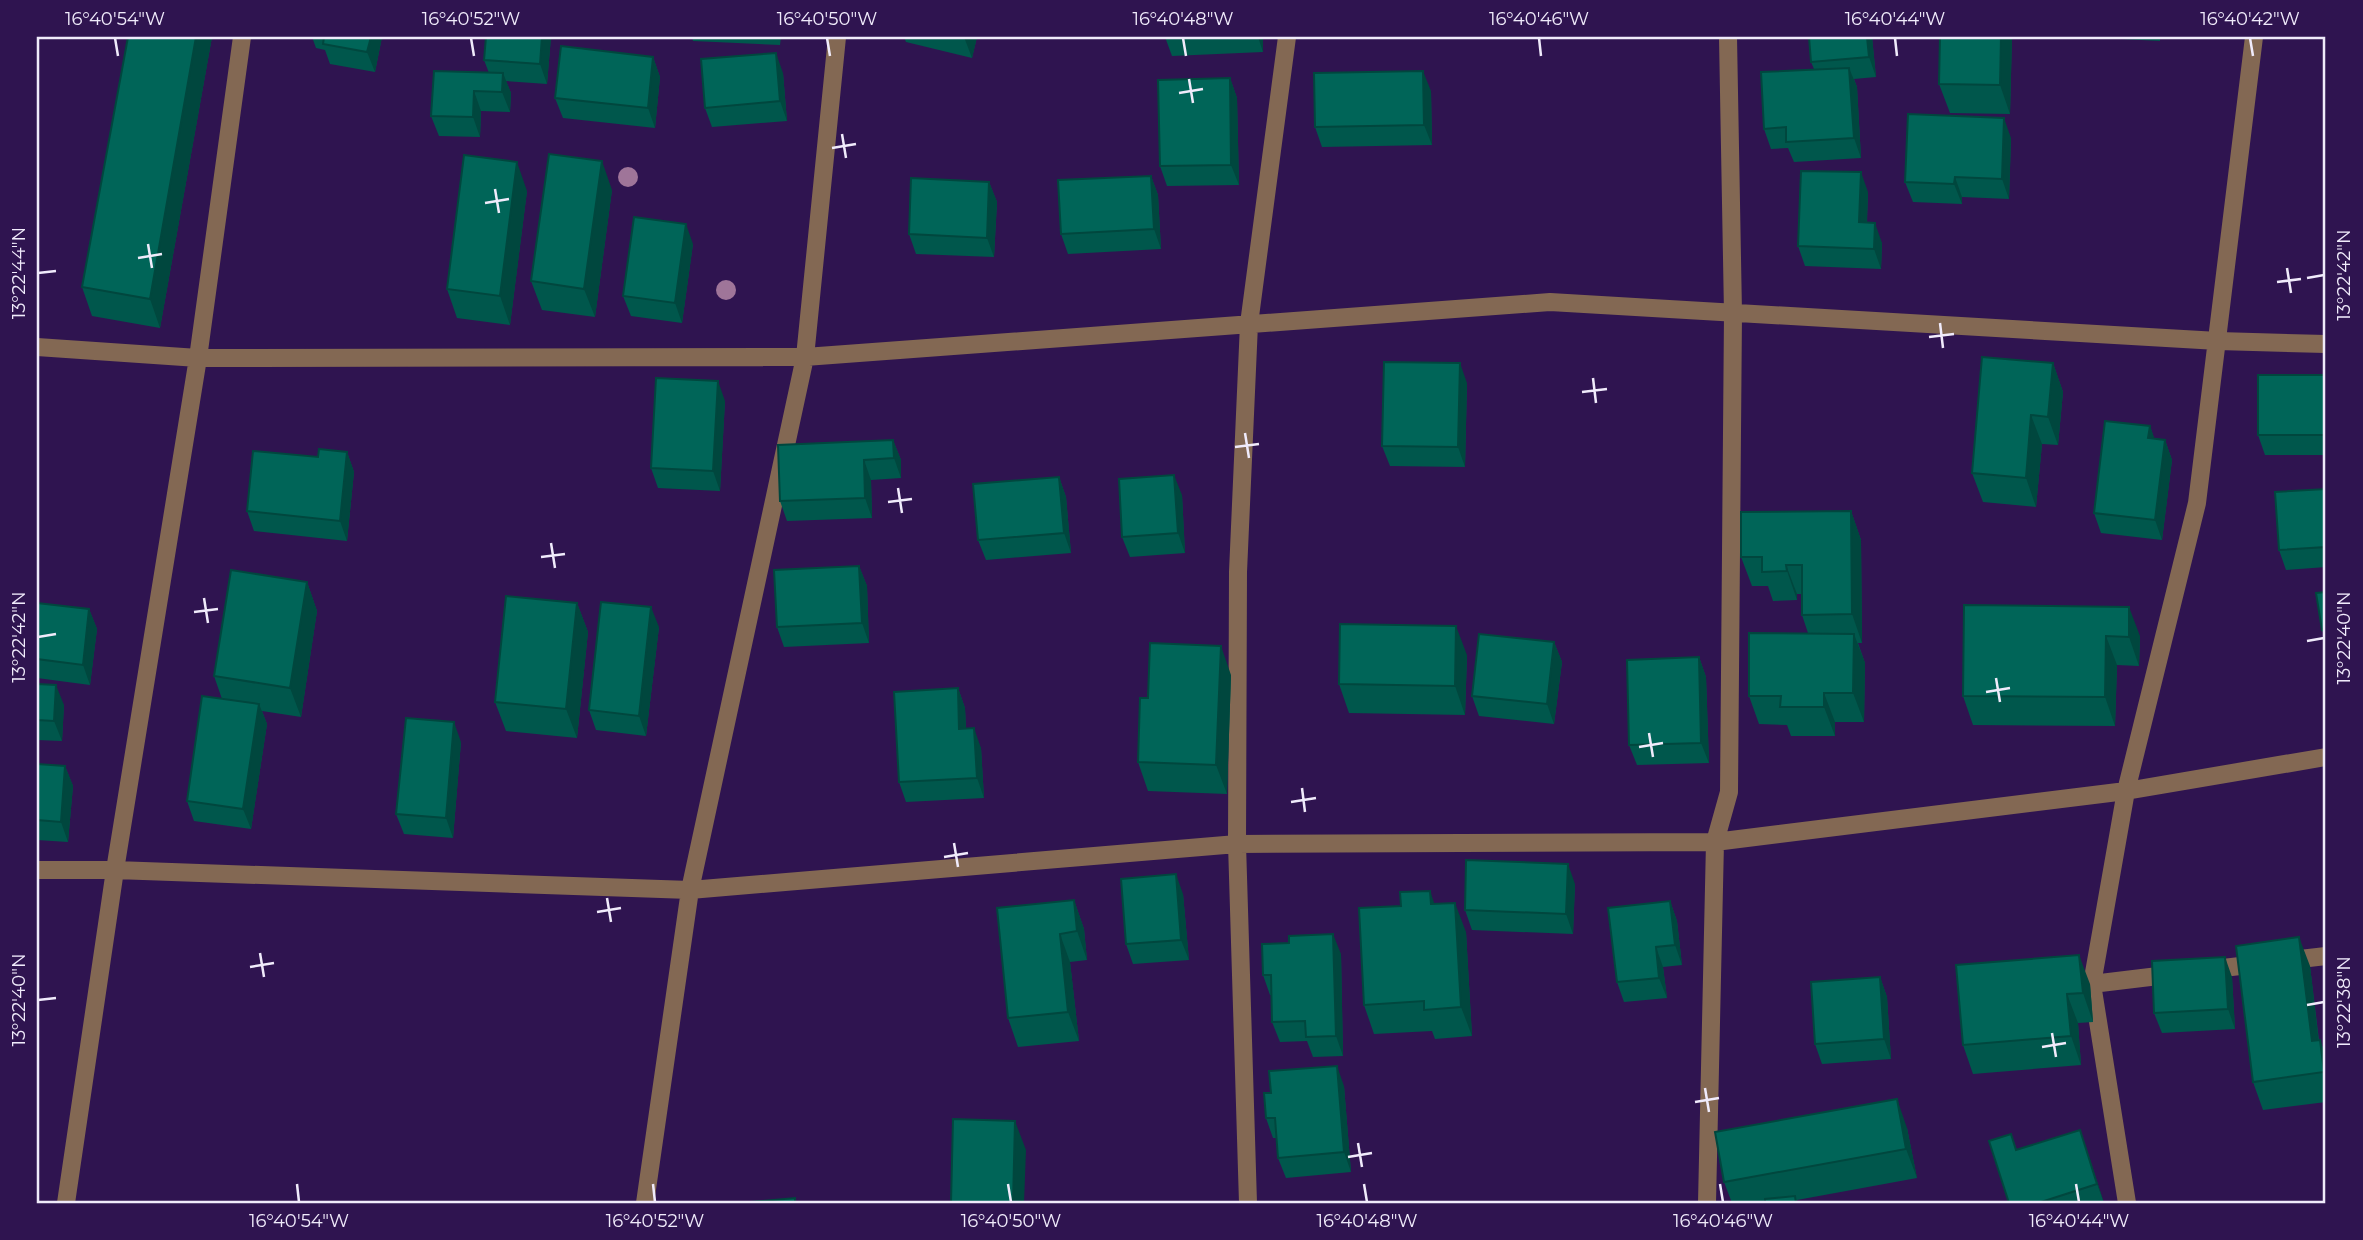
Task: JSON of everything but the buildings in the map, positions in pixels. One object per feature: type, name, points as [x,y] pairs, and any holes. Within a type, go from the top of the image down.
[{"type":"street","points":[[66,1203],[115,870],[198,358],[242,37]]},
{"type":"street","points":[[645,1203],[690,890],[806,357],[837,37]]},
{"type":"street","points":[[1248,1203],[1237,844],[1238,572],[1249,324],[1287,37]]},
{"type":"street","points":[[1707,1203],[1715,842],[1729,792],[1733,313],[1728,37]]},
{"type":"street","points":[[2127,1203],[2092,984],[2126,791],[2197,503],[2254,37]]},
{"type":"street","points":[[37,347],[198,358],[806,357],[1550,302],[2218,341],[2326,344]]},
{"type":"street","points":[[37,870],[115,870],[690,890],[1237,844],[1715,842],[2126,791],[2326,757]]},
{"type":"street","points":[[2092,984],[2326,956]]}]
